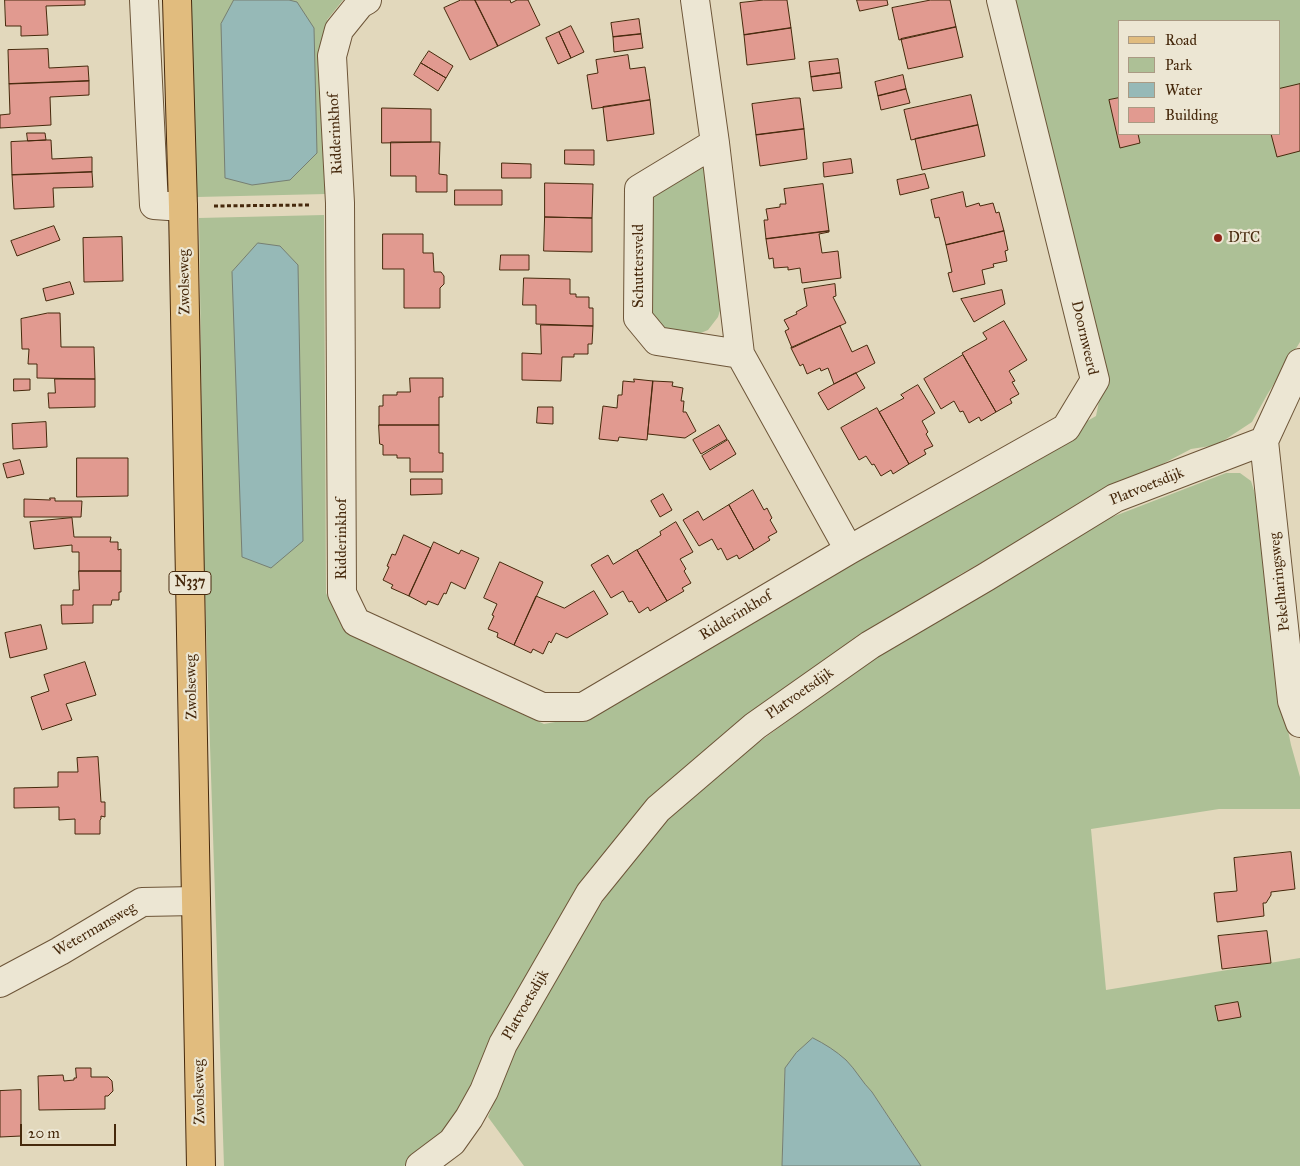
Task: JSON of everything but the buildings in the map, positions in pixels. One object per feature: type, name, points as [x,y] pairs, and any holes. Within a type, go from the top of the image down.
[{"type":"main road","name":"Zwolseweg","points":[[177,0],[183,207],[201,1166]]},
{"type":"street","points":[[144,0],[154,206],[183,207]]},
{"type":"street","name":"Ridderinkhof","points":[[366,0],[360,4],[339,30],[332,56],[340,202],[342,593],[356,622],[542,706],[583,707],[849,550]]},
{"type":"street","points":[[695,0],[715,143],[740,354],[849,550]]},
{"type":"street","name":"Doornweerd","points":[[849,550],[1066,428],[1095,380],[1001,0]]},
{"type":"street","name":"Schuttersveld","points":[[715,143],[639,189],[638,318],[657,341],[740,354]]},
{"type":"street","points":[[1264,441],[1300,363]]},
{"type":"street","name":"Pekelharingsweg","points":[[1264,441],[1292,700],[1300,723]]},
{"type":"street","name":"Platvoetsdijk","points":[[420,1166],[452,1142],[469,1118],[484,1091],[503,1044],[590,893],[658,809],[755,726],[870,645],[1115,498],[1264,441]]},
{"type":"street","name":"Wetermansweg","points":[[0,983],[142,902],[196,901]]},
{"type":"path","points":[[183,207],[340,202]]},
{"type":"green space","points":[[191,0],[343,0],[327,20],[326,194],[197,197]]},
{"type":"green space","points":[[1015,0],[1300,0],[1300,342],[1252,422],[1217,445],[1191,449],[1092,501],[959,575],[784,696],[675,788],[468,1100],[437,1138],[404,1166],[224,1166],[204,565],[199,218],[324,215],[326,593],[344,631],[544,724],[572,719],[1096,416],[1104,377]]},
{"type":"green space","points":[[705,164],[724,298],[718,317],[708,330],[696,335],[674,336],[659,325],[650,312],[649,203],[657,191]]},
{"type":"green space","points":[[1226,473],[1240,473],[1251,481],[1258,503],[1282,701],[1300,777],[1300,809],[1219,809],[1091,829],[1106,990],[1300,958],[1300,1166],[921,1166],[872,1092],[847,1061],[785,1068],[782,1166],[524,1166],[488,1117],[524,1028],[572,945],[649,835],[735,760],[907,635],[1068,534]]},
{"type":"water","points":[[234,0],[289,0],[297,2],[314,28],[317,153],[290,180],[252,185],[225,178],[221,24]]},
{"type":"water","points":[[258,243],[280,246],[298,265],[303,541],[271,568],[242,557],[232,272]]},
{"type":"water","points":[[813,1038],[826,1045],[850,1064],[872,1092],[921,1166],[782,1166],[785,1068],[796,1053]]},
{"type":"place","name":"DTC","points":[[1218,238]]}]
